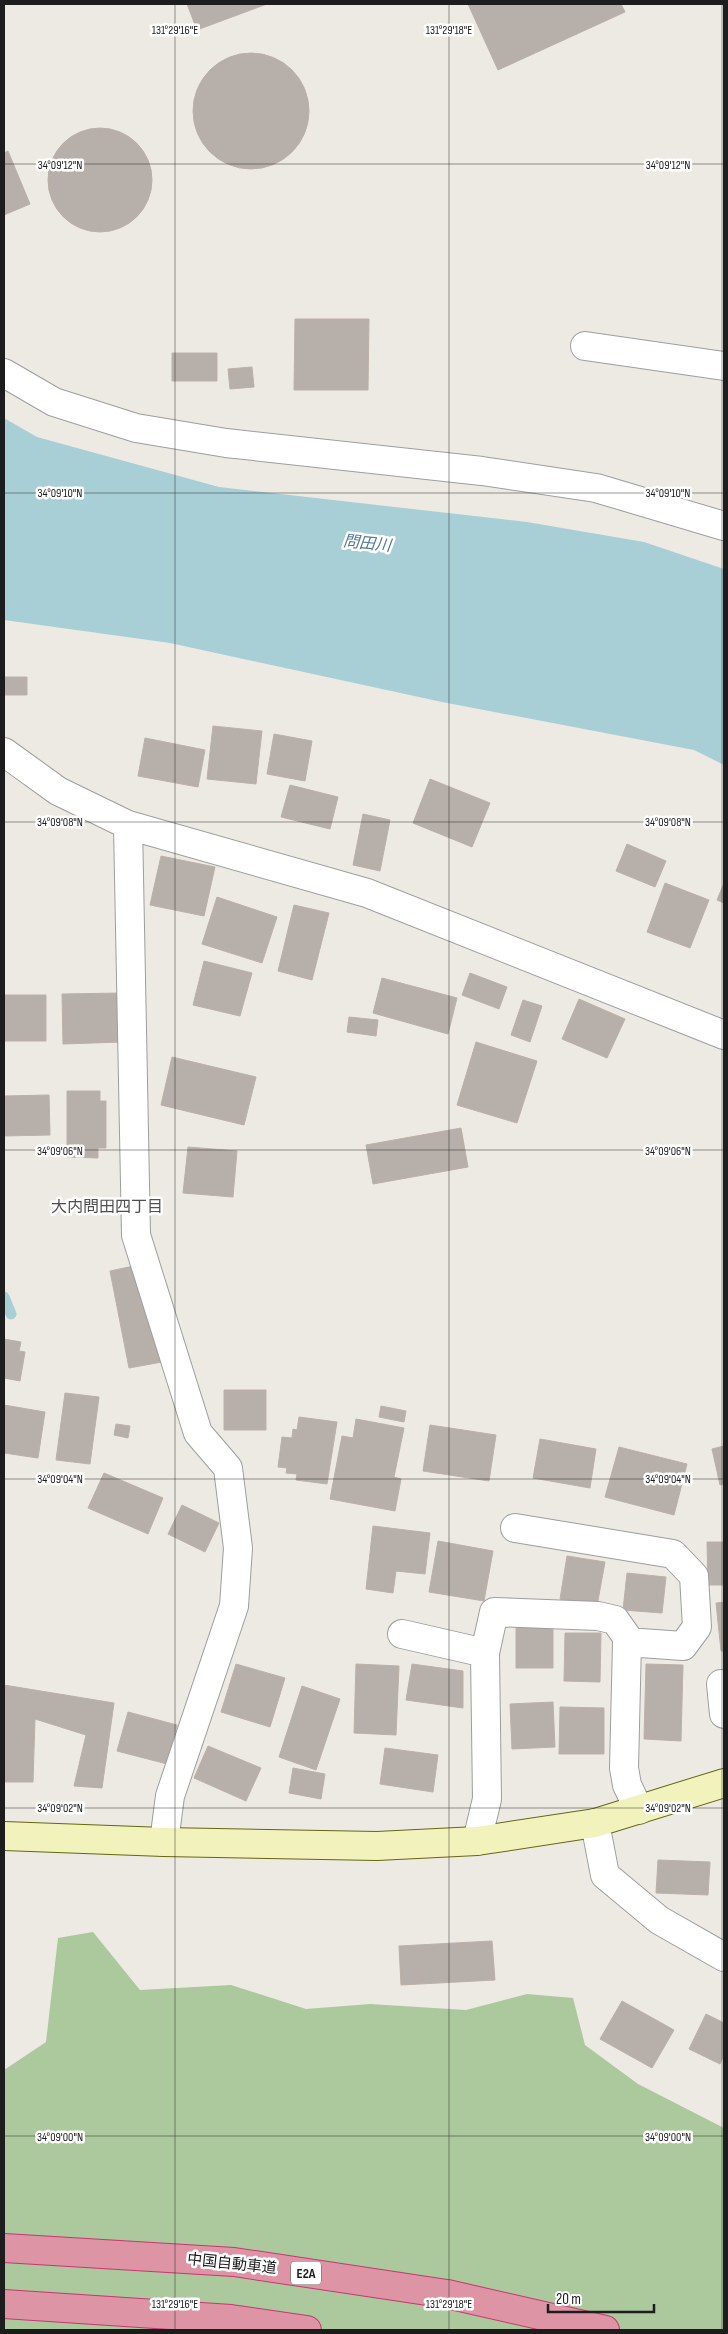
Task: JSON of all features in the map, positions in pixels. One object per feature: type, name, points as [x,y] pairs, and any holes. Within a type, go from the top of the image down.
[{"type":"highway","name":"中国自動車道","points":[[4,2248],[234,2262],[447,2294],[605,2330]]},
{"type":"highway","points":[[4,2304],[230,2319],[307,2330]]},
{"type":"street","points":[[585,346],[724,366]]},
{"type":"street","points":[[4,373],[54,402],[136,428],[226,443],[482,471],[596,488],[724,526]]},
{"type":"street","points":[[4,752],[58,791],[128,825],[367,893],[724,1035]]},
{"type":"street","points":[[128,825],[136,1235],[198,1434],[228,1468],[238,1548],[234,1606],[170,1796],[164,1842]]},
{"type":"street","points":[[515,1528],[673,1554],[694,1576],[697,1627],[683,1646],[628,1642]]},
{"type":"street","points":[[478,1840],[487,1799],[485,1653],[494,1612],[598,1616],[615,1620],[627,1637],[628,1642],[624,1768],[628,1786],[639,1810]]},
{"type":"street","points":[[402,1634],[485,1653]]},
{"type":"street","points":[[724,1684],[721,1684],[724,1714]]},
{"type":"street","points":[[4,1836],[164,1842],[377,1846],[478,1840],[594,1823],[724,1783]]},
{"type":"street","points":[[594,1823],[605,1875],[659,1920],[724,1957]]},
{"type":"green space","points":[[93,1932],[140,1990],[231,1985],[306,2009],[370,2004],[466,2010],[527,1994],[573,1998],[585,2045],[638,2084],[724,2128],[724,2330],[4,2330],[4,2070],[46,2042],[58,1938]]},
{"type":"water","name":"問田川","points":[[4,418],[37,437],[219,487],[527,522],[644,542],[724,569],[724,765],[694,750],[442,702],[170,643],[4,620]]},
{"type":"building","points":[[187,4],[267,4],[197,30]]},
{"type":"building","points":[[468,4],[621,4],[625,12],[498,70]]},
{"type":"building","points":[[251,53],[273,57],[292,70],[305,89],[309,111],[305,133],[292,152],[273,165],[251,169],[229,165],[210,152],[197,133],[193,111],[197,89],[210,70],[229,57]]},
{"type":"building","points":[[100,128],[120,132],[137,143],[148,160],[152,180],[148,200],[137,217],[120,228],[100,232],[80,228],[63,217],[52,200],[48,180],[52,160],[63,143],[80,132]]},
{"type":"building","points":[[8,151],[30,204],[4,215],[4,153]]},
{"type":"building","points":[[295,319],[369,319],[368,390],[294,390]]},
{"type":"building","points":[[172,353],[217,353],[217,381],[172,381]]},
{"type":"building","points":[[252,367],[254,387],[230,389],[228,369]]},
{"type":"building","points":[[4,677],[27,677],[27,695],[4,695]]},
{"type":"building","points":[[213,726],[262,731],[256,784],[207,779]]},
{"type":"building","points":[[274,734],[312,741],[305,781],[267,774]]},
{"type":"building","points":[[145,738],[205,750],[198,787],[138,776]]},
{"type":"building","points":[[430,779],[490,803],[472,847],[413,823]]},
{"type":"building","points":[[290,785],[338,797],[330,829],[281,817]]},
{"type":"building","points":[[363,814],[390,820],[380,871],[353,865]]},
{"type":"building","points":[[627,844],[666,861],[655,887],[616,871]]},
{"type":"building","points":[[161,856],[215,867],[204,916],[150,905]]},
{"type":"building","points":[[665,883],[709,900],[690,948],[647,932]]},
{"type":"building","points":[[724,883],[724,903],[717,900]]},
{"type":"building","points":[[217,897],[277,917],[262,963],[202,944]]},
{"type":"building","points":[[294,905],[329,913],[312,980],[278,971]]},
{"type":"building","points":[[204,961],[252,973],[240,1016],[193,1005]]},
{"type":"building","points":[[470,973],[507,987],[499,1009],[462,995]]},
{"type":"building","points":[[382,978],[457,998],[448,1034],[373,1013]]},
{"type":"building","points":[[121,993],[122,1042],[63,1044],[62,994]]},
{"type":"building","points":[[4,995],[46,995],[46,1041],[4,1041]]},
{"type":"building","points":[[579,999],[625,1019],[607,1058],[562,1039]]},
{"type":"building","points":[[523,1000],[542,1006],[530,1042],[511,1035]]},
{"type":"building","points":[[349,1017],[378,1020],[376,1036],[347,1032]]},
{"type":"building","points":[[476,1042],[537,1061],[517,1123],[457,1105]]},
{"type":"building","points":[[172,1057],[256,1077],[244,1125],[161,1105]]},
{"type":"building","points":[[67,1091],[100,1091],[100,1101],[106,1101],[106,1148],[98,1148],[98,1158],[67,1157]]},
{"type":"building","points":[[49,1095],[50,1135],[4,1136],[4,1096]]},
{"type":"building","points":[[461,1128],[468,1167],[373,1184],[366,1145]]},
{"type":"building","points":[[188,1147],[237,1151],[233,1197],[183,1193]]},
{"type":"building","points":[[143,1264],[162,1362],[129,1368],[110,1271]]},
{"type":"building","points":[[4,1339],[21,1342],[19,1351],[25,1352],[20,1381],[4,1378]]},
{"type":"building","points":[[224,1390],[266,1390],[266,1430],[224,1430]]},
{"type":"building","points":[[65,1393],[99,1397],[90,1464],[56,1460]]},
{"type":"building","points":[[4,1405],[45,1412],[38,1458],[4,1453]]},
{"type":"building","points":[[381,1406],[406,1411],[404,1422],[379,1417]]},
{"type":"building","points":[[299,1417],[337,1422],[327,1484],[296,1480],[297,1474],[286,1473],[287,1468],[278,1467],[282,1437],[292,1438],[293,1429],[297,1430]]},
{"type":"building","points":[[356,1419],[404,1428],[394,1477],[401,1479],[395,1511],[330,1499],[342,1436],[353,1438]]},
{"type":"building","points":[[116,1424],[130,1426],[128,1438],[114,1435]]},
{"type":"building","points":[[430,1425],[496,1435],[489,1481],[423,1471]]},
{"type":"building","points":[[540,1439],[596,1449],[590,1488],[533,1478]]},
{"type":"building","points":[[724,1446],[724,1484],[720,1485],[712,1449]]},
{"type":"building","points":[[619,1447],[687,1464],[674,1515],[605,1497]]},
{"type":"building","points":[[104,1473],[163,1498],[148,1534],[88,1508]]},
{"type":"building","points":[[182,1505],[219,1523],[205,1552],[168,1534]]},
{"type":"building","points":[[373,1526],[430,1533],[425,1574],[396,1571],[393,1593],[366,1589]]},
{"type":"building","points":[[438,1541],[493,1551],[484,1601],[429,1592]]},
{"type":"building","points":[[707,1542],[724,1542],[724,1585],[708,1585]]},
{"type":"building","points":[[567,1556],[605,1562],[597,1606],[560,1599]]},
{"type":"building","points":[[627,1573],[666,1577],[662,1613],[623,1610]]},
{"type":"building","points":[[724,1602],[724,1651],[721,1651],[716,1603]]},
{"type":"building","points":[[516,1628],[553,1628],[553,1668],[516,1668]]},
{"type":"building","points":[[565,1633],[601,1633],[600,1682],[564,1681]]},
{"type":"building","points":[[236,1664],[285,1678],[270,1727],[221,1712]]},
{"type":"building","points":[[356,1664],[399,1666],[396,1735],[354,1733]]},
{"type":"building","points":[[412,1664],[463,1671],[463,1708],[406,1700]]},
{"type":"building","points":[[646,1664],[683,1665],[681,1741],[644,1739]]},
{"type":"building","points":[[4,1685],[114,1703],[102,1788],[74,1786],[86,1735],[35,1719],[33,1782],[4,1782]]},
{"type":"building","points":[[302,1686],[340,1699],[316,1770],[279,1757]]},
{"type":"building","points":[[553,1702],[555,1747],[512,1749],[510,1704]]},
{"type":"building","points":[[560,1707],[604,1708],[604,1754],[559,1754]]},
{"type":"building","points":[[128,1712],[177,1725],[167,1764],[117,1751]]},
{"type":"building","points":[[208,1746],[261,1768],[246,1801],[194,1778]]},
{"type":"building","points":[[385,1748],[438,1755],[433,1792],[380,1784]]},
{"type":"building","points":[[293,1768],[325,1774],[321,1799],[289,1793]]},
{"type":"building","points":[[658,1860],[710,1862],[708,1895],[656,1893]]},
{"type":"building","points":[[492,1941],[495,1980],[401,1985],[399,1946]]},
{"type":"building","points":[[622,2001],[674,2030],[652,2068],[600,2039]]},
{"type":"building","points":[[706,2014],[724,2023],[724,2055],[720,2064],[689,2049]]},
{"type":"waterway","points":[[4,1297],[11,1314]]},
{"type":"district","name":"大内問田四丁目","points":[[107,1207]]}]
